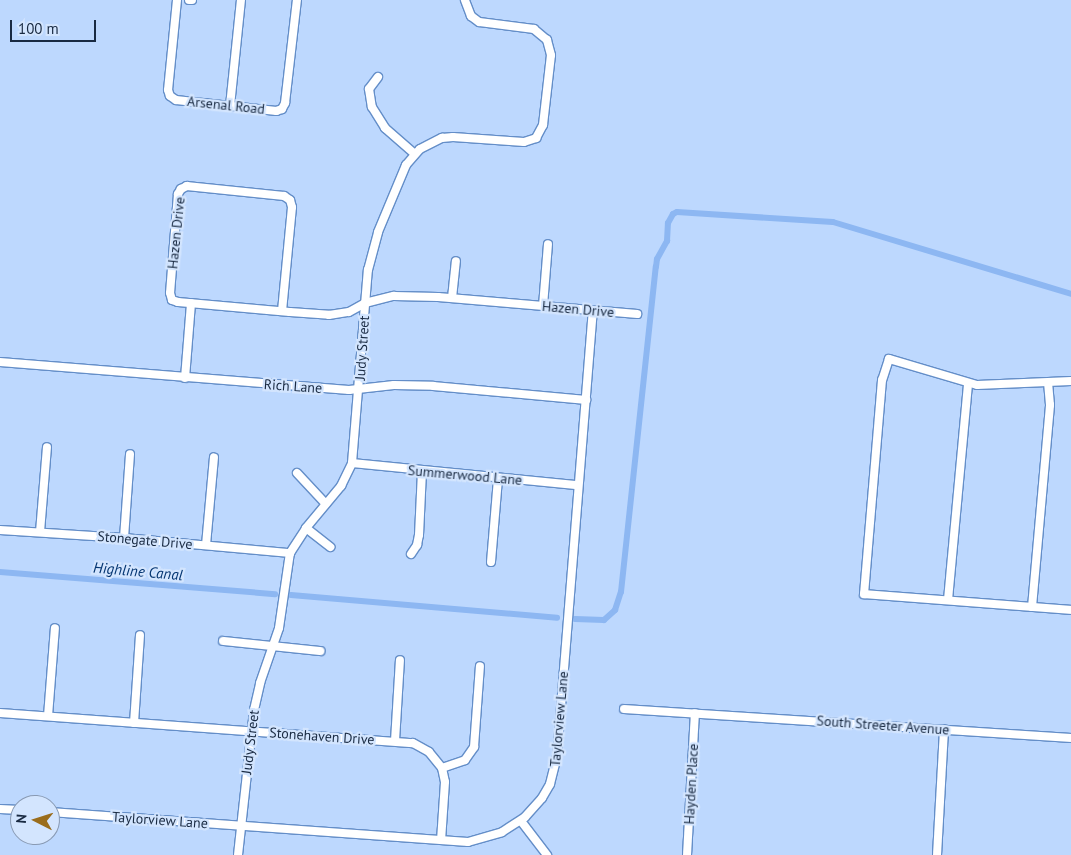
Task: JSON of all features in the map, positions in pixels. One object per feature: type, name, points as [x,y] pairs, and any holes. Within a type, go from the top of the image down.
[{"type":"street","name":"Arsenal Road","points":[[177,0],[168,90],[170,96],[176,100],[276,110],[282,108],[285,103],[297,0]]},
{"type":"street","points":[[230,106],[242,0]]},
{"type":"street","points":[[378,77],[370,89],[372,108],[385,128],[414,153],[429,143],[447,137],[524,142],[536,138],[542,128],[551,55],[547,40],[534,29],[479,22],[468,12],[465,0]]},
{"type":"street","name":"Judy Street","points":[[238,855],[251,731],[260,683],[279,628],[290,554],[306,528],[341,486],[352,463],[368,270],[378,232],[406,165],[414,153]]},
{"type":"street","name":"Hazen Drive","points":[[282,311],[292,207],[290,200],[284,196],[187,186],[181,188],[178,194],[170,293],[172,300],[178,302],[191,303],[282,311],[329,315],[349,312],[366,303],[394,296],[452,298],[637,314]]},
{"type":"street","points":[[543,306],[548,244]]},
{"type":"street","points":[[452,298],[456,261]]},
{"type":"street","points":[[185,378],[191,303]]},
{"type":"street","name":"Taylorview Lane","points":[[60,813],[441,840],[479,840],[502,832],[521,821],[542,798],[550,784],[556,765],[593,310]]},
{"type":"street","points":[[1071,381],[1048,384],[968,384],[888,359],[882,380],[864,594],[1071,610]]},
{"type":"street","name":"Rich Lane","points":[[0,362],[185,378],[359,390],[394,385],[433,386],[586,400]]},
{"type":"street","points":[[948,600],[968,384]]},
{"type":"street","points":[[1032,607],[1050,406],[1048,384]]},
{"type":"street","points":[[40,532],[46,447]]},
{"type":"street","points":[[124,538],[130,454]]},
{"type":"street","points":[[206,545],[214,457]]},
{"type":"street","name":"Summerwood Lane","points":[[352,463],[422,472],[578,485]]},
{"type":"street","points":[[411,554],[417,545],[419,535],[422,472]]},
{"type":"street","points":[[297,473],[326,504]]},
{"type":"street","points":[[491,562],[498,478]]},
{"type":"street","points":[[306,528],[330,547]]},
{"type":"street","name":"Stonegate Drive","points":[[0,530],[124,538],[290,554]]},
{"type":"street","points":[[48,716],[54,628]]},
{"type":"street","points":[[134,723],[140,635]]},
{"type":"street","points":[[222,640],[320,651]]},
{"type":"street","points":[[395,741],[400,660]]},
{"type":"street","points":[[441,840],[445,782],[442,768],[464,760],[474,747],[480,666]]},
{"type":"street","name":"South Streeter Avenue","points":[[624,708],[1071,738]]},
{"type":"street","name":"Stonehaven Drive","points":[[0,713],[413,743],[429,752],[442,768]]},
{"type":"street","name":"Hayden Place","points":[[687,855],[695,713]]},
{"type":"street","points":[[937,855],[944,729]]},
{"type":"street","points":[[521,821],[547,855]]},
{"type":"waterway","points":[[575,619],[604,620],[615,610],[621,592],[657,259],[667,241],[668,223],[673,214],[677,212],[833,222],[1071,294]]},
{"type":"waterway","name":"Highline Canal","points":[[0,572],[275,594]]},
{"type":"waterway","points":[[291,595],[557,618]]}]
